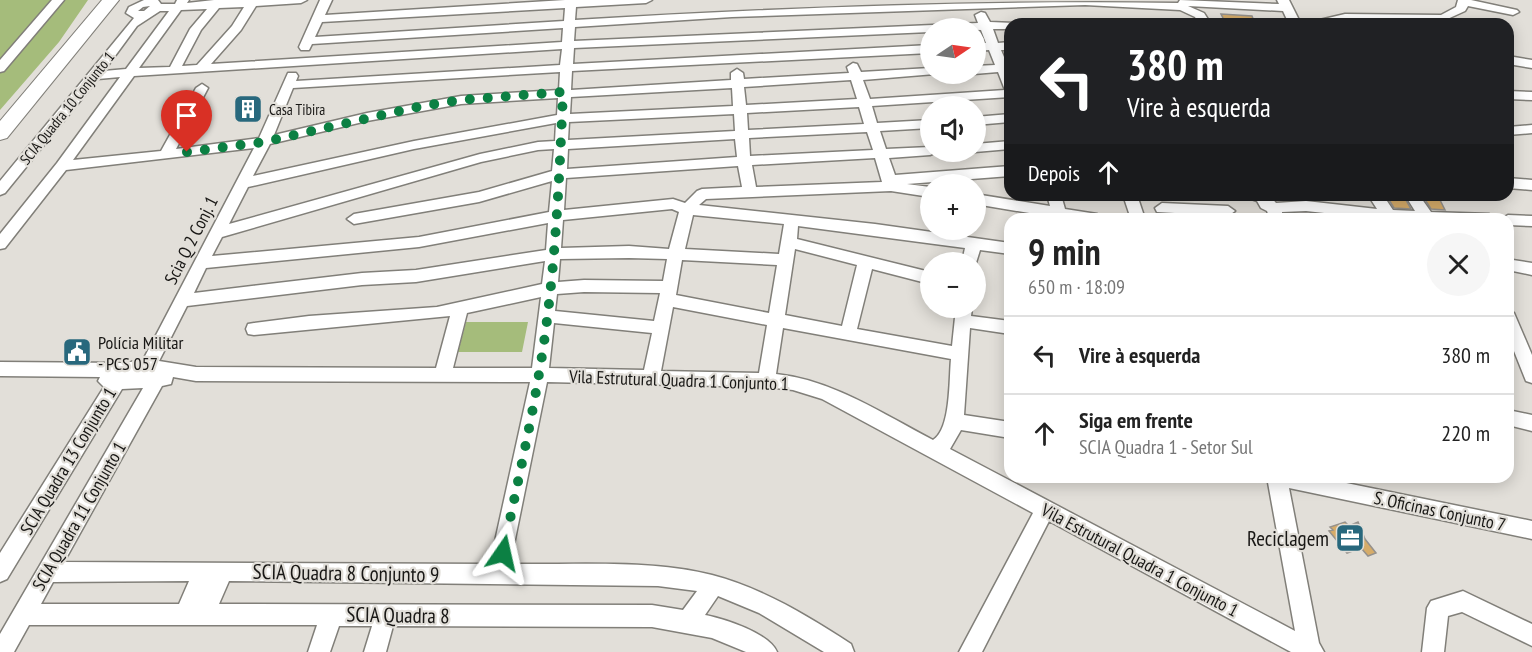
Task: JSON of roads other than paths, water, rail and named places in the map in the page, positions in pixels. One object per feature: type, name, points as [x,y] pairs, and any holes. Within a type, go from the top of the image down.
[{"type":"highway","points":[[0,110],[95,0]]},
{"type":"highway","points":[[0,134],[111,0]]},
{"type":"street","points":[[0,68],[58,0]]},
{"type":"street","points":[[146,8],[181,3],[301,0]]},
{"type":"street","name":"Scia Q 2 Conj. 1","points":[[156,372],[181,301],[264,142],[326,0]]},
{"type":"street","points":[[317,19],[571,2],[646,0]]},
{"type":"street","points":[[728,0],[732,14],[732,37],[744,162],[750,191]]},
{"type":"street","points":[[308,40],[732,14],[832,5],[1084,1],[1182,7],[1200,15],[1202,18]]},
{"type":"street","points":[[1448,18],[1461,9],[1464,1],[1513,12]]},
{"type":"street","points":[[174,70],[196,29],[218,2]]},
{"type":"street","points":[[201,68],[237,28],[253,2]]},
{"type":"street","points":[[498,575],[539,375],[547,316],[560,174],[563,92],[571,2]]},
{"type":"street","points":[[976,2],[983,18]]},
{"type":"street","points":[[1182,7],[1184,2],[1285,4],[1292,18]]},
{"type":"street","points":[[0,244],[62,166],[181,3]]},
{"type":"street","points":[[832,5],[890,183]]},
{"type":"street","name":"SCIA Quadra 10 Conjunto 1","points":[[0,190],[146,8]]},
{"type":"street","points":[[1341,18],[1359,18]]},
{"type":"street","points":[[986,24],[1004,24]]},
{"type":"street","points":[[986,26],[1004,64]]},
{"type":"street","points":[[94,75],[568,45],[920,28]]},
{"type":"street","points":[[986,46],[1004,46]]},
{"type":"street","points":[[288,85],[735,58],[920,50]]},
{"type":"street","points":[[1514,61],[1532,64]]},
{"type":"street","points":[[986,69],[1004,68]]},
{"type":"street","points":[[62,166],[264,142],[422,106],[473,99],[920,72]]},
{"type":"street","points":[[167,153],[202,88]]},
{"type":"street","points":[[243,183],[414,145],[562,118],[865,103],[1004,93]]},
{"type":"street","points":[[1514,95],[1532,96]]},
{"type":"street","points":[[986,120],[1004,119]]},
{"type":"street","points":[[217,233],[480,158],[561,144],[920,125]]},
{"type":"street","points":[[1514,130],[1532,129]]},
{"type":"street","points":[[986,147],[1004,146]]},
{"type":"street","points":[[354,219],[479,197],[560,174],[674,165],[920,152]]},
{"type":"street","points":[[651,377],[674,255],[687,208],[702,194],[890,183],[1004,172]]},
{"type":"street","points":[[890,183],[920,190]]},
{"type":"street","points":[[1514,184],[1532,185]]},
{"type":"street","points":[[986,201],[1046,213]]},
{"type":"street","points":[[1264,201],[1275,213],[1303,201],[1372,213]]},
{"type":"street","points":[[1340,201],[1346,210]]},
{"type":"street","points":[[202,263],[419,242],[556,216],[673,204],[687,208],[875,229],[1004,248]]},
{"type":"street","points":[[1162,208],[1211,213]]},
{"type":"street","points":[[766,380],[792,220]]},
{"type":"street","points":[[1514,220],[1532,221]]},
{"type":"street","points":[[788,242],[920,275]]},
{"type":"street","points":[[972,252],[973,244]]},
{"type":"street","points":[[181,301],[362,279],[416,276],[553,254],[601,251],[785,260]]},
{"type":"street","points":[[849,333],[866,260]]},
{"type":"street","points":[[1514,265],[1532,268]]},
{"type":"street","points":[[254,329],[309,322],[460,310],[549,289],[584,286],[668,293],[776,319],[959,354]]},
{"type":"street","points":[[443,375],[460,310]]},
{"type":"street","points":[[547,316],[661,328]]},
{"type":"street","points":[[931,449],[942,446],[950,439],[954,421],[964,318]]},
{"type":"street","points":[[977,318],[1004,326]]},
{"type":"street","points":[[1514,328],[1532,335]]},
{"type":"street","points":[[1514,337],[1532,376]]},
{"type":"street","points":[[0,369],[120,375]]},
{"type":"street","name":"Vila Estrutural Quadra 1 Conjunto 1","points":[[120,375],[129,382],[156,372],[539,375],[766,380],[793,383],[827,393],[1311,651]]},
{"type":"street","name":"SCIA Quadra 11 Conjunto 1","points":[[2,652],[156,372]]},
{"type":"street","points":[[0,379],[120,375]]},
{"type":"street","name":"SCIA Quadra 13 Conjunto 1","points":[[0,572],[120,375]]},
{"type":"street","points":[[1514,419],[1532,423]]},
{"type":"street","points":[[954,421],[1004,429]]},
{"type":"street","points":[[1277,483],[1311,651]]},
{"type":"street","name":"S. Oficinas Conjunto 7","points":[[1305,483],[1532,530]]},
{"type":"street","points":[[970,652],[1045,510]]},
{"type":"street","points":[[195,613],[213,571]]},
{"type":"street","name":"SCIA Quadra 8 Conjunto 9","points":[[47,572],[213,571],[658,576],[714,585],[774,608],[839,651]]},
{"type":"street","points":[[688,620],[714,585]]},
{"type":"street","points":[[1433,652],[1438,608],[1463,601],[1532,635]]},
{"type":"street","name":"SCIA Quadra 8","points":[[24,614],[652,616],[688,620],[726,630],[766,652]]},
{"type":"street","points":[[319,652],[332,614]]},
{"type":"street","points":[[375,652],[386,615]]},
{"type":"place","name":"Casa Tibira","points":[[248,109]]},
{"type":"place","name":"Polícia Militar - PCS 057","points":[[77,352]]},
{"type":"place","name":"Reciclagem","points":[[1350,538]]}]
